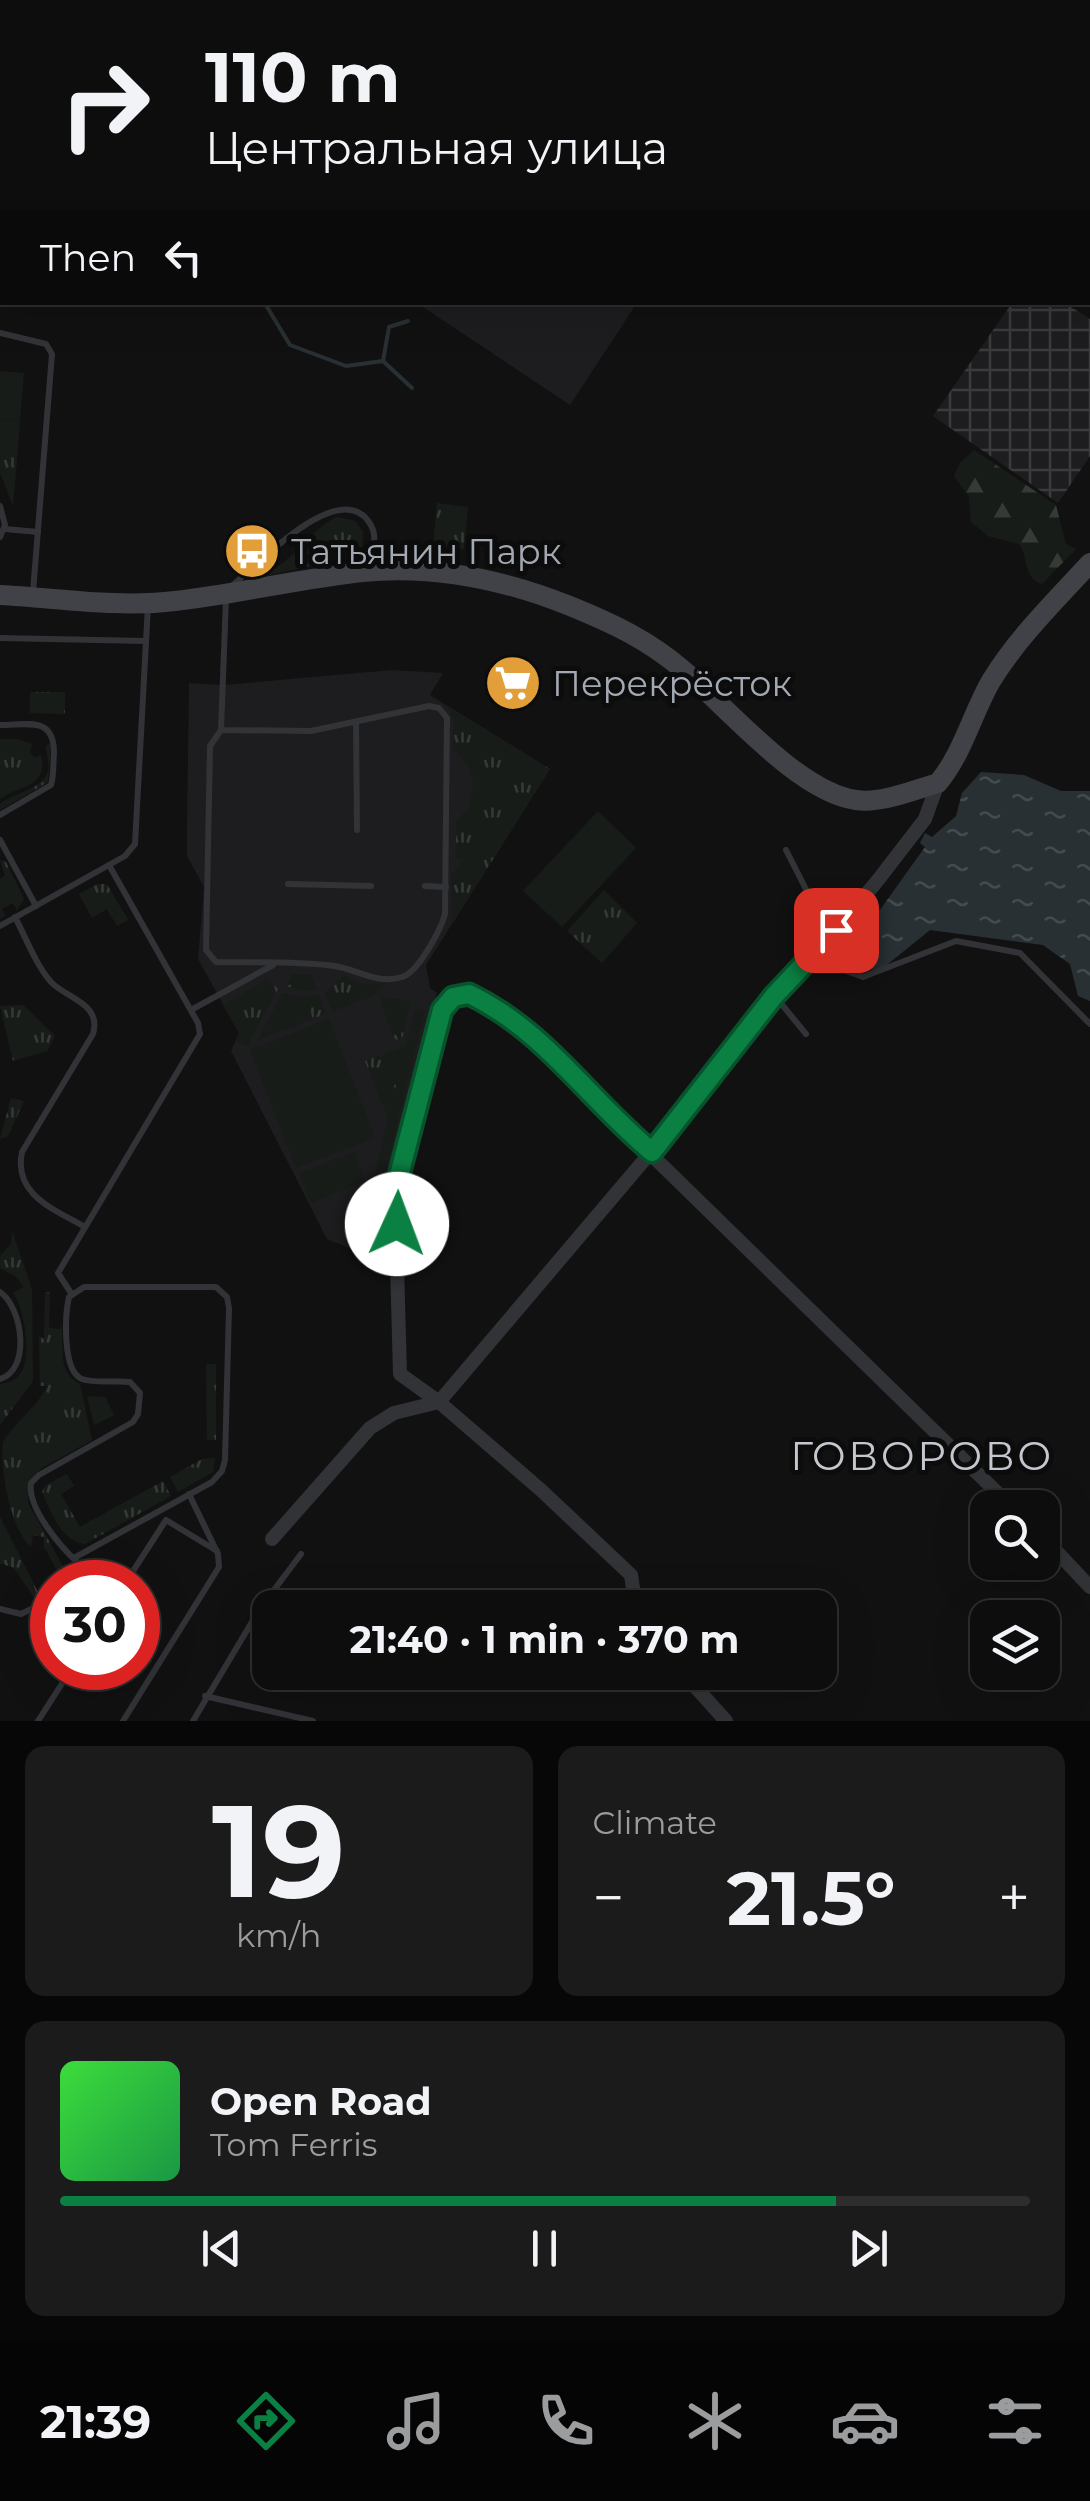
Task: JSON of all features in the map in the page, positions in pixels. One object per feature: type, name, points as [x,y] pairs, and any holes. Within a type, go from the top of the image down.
[{"type":"street","points":[[272,1539],[370,1428],[394,1413],[439,1402],[652,1152],[774,996],[816,954],[925,819],[938,783],[960,748],[988,686],[1012,649],[1090,563]]},
{"type":"street","points":[[0,595],[148,602],[364,572],[423,572],[478,578],[545,596],[629,630],[681,668],[762,747],[830,793],[859,801],[938,783]]},
{"type":"street","points":[[633,1590],[631,1575],[542,1491],[439,1402],[400,1374],[395,1191],[442,1010],[450,999],[464,993],[500,1009],[526,1027],[629,1133],[995,1490]]},
{"type":"street","points":[[1060,1555],[1090,1586]]},
{"type":"street","points":[[698,1690],[726,1721]]},
{"type":"lane","points":[[0,333],[46,344],[52,354],[33,596]]},
{"type":"lane","points":[[0,506],[2,533],[38,532]]},
{"type":"lane","points":[[222,730],[296,732],[429,706],[439,708],[448,718],[446,887],[441,927],[407,976],[369,978],[334,966],[216,962],[207,954],[210,746],[222,730],[226,592],[311,521],[331,510],[345,508],[364,516],[373,529],[375,541],[364,572]]},
{"type":"lane","points":[[0,926],[129,852],[138,835],[148,602]]},
{"type":"lane","points":[[0,638],[146,641]]},
{"type":"lane","points":[[356,722],[356,830]]},
{"type":"lane","points":[[0,725],[43,726],[50,730],[54,741],[51,786],[0,815]]},
{"type":"lane","points":[[0,840],[36,906]]},
{"type":"lane","points":[[786,850],[816,909],[836,930]]},
{"type":"lane","points":[[71,1293],[58,1273],[198,1038],[199,1026],[191,1010],[110,864]]},
{"type":"lane","points":[[288,884],[371,886]]},
{"type":"lane","points":[[425,886],[446,887]]},
{"type":"lane","points":[[15,917],[50,980],[84,1002],[95,1023],[93,1034],[22,1152],[20,1163],[21,1176],[31,1194],[85,1228]]},
{"type":"lane","points":[[816,954],[834,967],[863,977],[956,941],[1020,952],[1090,1024]]},
{"type":"lane","points":[[191,1010],[275,964]]},
{"type":"lane","points":[[774,996],[806,1034]]},
{"type":"lane","points":[[210,1285],[227,1297],[226,1460],[216,1479],[189,1494],[74,1558],[61,1549],[32,1498],[31,1483],[133,1422],[140,1393],[130,1382],[86,1380],[73,1372],[68,1360],[67,1306],[71,1293],[84,1287],[210,1285]]},
{"type":"lane","points":[[0,1292],[13,1304],[18,1323],[17,1367],[10,1376],[0,1379]]},
{"type":"lane","points":[[123,1721],[218,1572],[217,1552],[189,1494]]},
{"type":"lane","points":[[156,1513],[217,1552]]},
{"type":"lane","points":[[140,1560],[166,1520]]},
{"type":"lane","points":[[193,1721],[259,1610],[300,1554]]},
{"type":"lane","points":[[0,1609],[22,1614],[30,1610]]},
{"type":"lane","points":[[38,1721],[58,1690]]},
{"type":"lane","points":[[205,1696],[313,1721]]},
{"type":"shaded area","points":[[420,305],[636,305],[570,405]]},
{"type":"shaded area","points":[[1011,305],[1068,305],[1090,319],[1090,456],[1058,503],[933,416]]},
{"type":"shaded area","points":[[392,670],[443,673],[430,695],[550,769],[426,965],[430,988],[437,993],[392,1190],[392,1266],[327,1239],[231,1051],[239,1033],[198,959],[204,887],[187,856],[187,825],[189,683],[224,685]]},
{"type":"green space","points":[[0,371],[24,373],[20,421],[0,419]]},
{"type":"green space","points":[[0,419],[20,421],[13,506],[0,472]]},
{"type":"green space","points":[[974,450],[1056,505],[1066,544],[1076,549],[1042,584],[1029,572],[1019,544],[988,536],[971,522],[969,497],[954,476],[960,463]]},
{"type":"green space","points":[[437,503],[468,507],[464,549],[433,545]]},
{"type":"green space","points":[[337,517],[355,521],[363,532],[362,548],[354,556],[266,576],[265,573]]},
{"type":"green space","points":[[30,692],[65,692],[65,714],[30,713]]},
{"type":"green space","points":[[447,706],[550,769],[451,926],[451,874],[464,860],[456,859],[456,822],[469,806],[473,784],[467,764],[453,749],[453,720]]},
{"type":"green space","points":[[0,739],[32,744],[30,752],[35,758],[41,755],[42,766],[31,784],[0,799]]},
{"type":"green space","points":[[51,743],[48,782],[0,810],[0,804],[45,777],[46,746]]},
{"type":"green space","points":[[598,811],[636,848],[562,927],[523,891]]},
{"type":"green space","points":[[0,860],[6,862],[24,899],[17,910],[13,903],[2,909],[5,916],[0,919],[0,879],[5,876]]},
{"type":"green space","points":[[98,884],[107,884],[128,920],[117,926],[107,909],[92,918],[79,894]]},
{"type":"green space","points":[[604,890],[637,923],[602,963],[567,931]]},
{"type":"green space","points":[[292,974],[311,975],[317,990],[286,986]]},
{"type":"green space","points":[[344,975],[363,984],[386,983],[373,996],[332,1012],[324,993]]},
{"type":"green space","points":[[267,979],[278,989],[247,1047],[236,1041],[239,1033],[223,1005]]},
{"type":"green space","points":[[283,992],[300,997],[319,994],[326,1013],[313,1019],[306,1004],[275,1016],[281,1031],[257,1041]]},
{"type":"green space","points":[[382,997],[411,1001],[403,1036],[398,1040],[380,1002]]},
{"type":"green space","points":[[307,1004],[313,1019],[281,1031],[275,1016]]},
{"type":"green space","points":[[23,1005],[55,1036],[47,1051],[13,1061],[0,1006]]},
{"type":"green space","points":[[415,1008],[425,1010],[366,1252],[356,1250]]},
{"type":"green space","points":[[329,1019],[375,1138],[296,1168],[250,1050]]},
{"type":"green space","points":[[406,1046],[388,1119],[365,1061]]},
{"type":"green space","points":[[11,1098],[24,1101],[8,1136],[0,1139]]},
{"type":"green space","points":[[354,1152],[365,1181],[311,1203],[299,1173]]},
{"type":"green space","points":[[12,1231],[32,1289],[33,1381],[0,1425],[0,1384],[19,1375],[26,1356],[24,1321],[13,1293],[24,1287],[15,1276],[0,1268],[0,1256],[11,1244]]},
{"type":"green space","points":[[45,1292],[50,1292],[49,1328],[60,1329],[61,1325],[64,1366],[80,1384],[92,1440],[40,1469],[28,1482],[28,1503],[59,1560],[51,1560],[44,1547],[44,1537],[33,1535],[31,1547],[23,1538],[12,1511],[3,1466],[3,1442],[47,1386],[40,1386],[39,1336],[44,1339]]},
{"type":"green space","points":[[206,1364],[216,1364],[216,1440],[207,1440]]},
{"type":"green space","points":[[87,1396],[105,1397],[114,1415],[94,1425]]},
{"type":"green space","points":[[215,1458],[213,1472],[178,1492],[170,1477],[202,1459]]},
{"type":"green space","points":[[67,1474],[74,1486],[61,1494],[80,1527],[163,1481],[171,1496],[85,1544],[63,1532],[42,1492],[46,1485]]},
{"type":"green space","points":[[0,1517],[30,1576],[30,1592],[14,1568],[0,1563]]},
{"type":"water","points":[[981,772],[1024,775],[1061,791],[1090,791],[1090,1001],[1078,996],[1070,964],[1043,945],[930,930],[883,968],[872,970],[855,952],[857,942],[925,847],[920,843],[925,833],[932,837],[956,816],[962,793]]},
{"type":"waterway","points":[[266,305],[290,345],[346,366],[383,361],[412,388]]},
{"type":"waterway","points":[[383,361],[389,327],[408,321]]},
{"type":"place","name":"Татьянин Парк","points":[[252,551]]},
{"type":"place","name":"Перекрёсток","points":[[513,683]]},
{"type":"district","name":"ГОВОРОВО","points":[[922,1455]]},
{"type":"route","points":[[397,1224],[395,1191],[442,1010],[457,994],[469,994],[526,1027],[652,1152],[744,1032],[836,930]]}]
